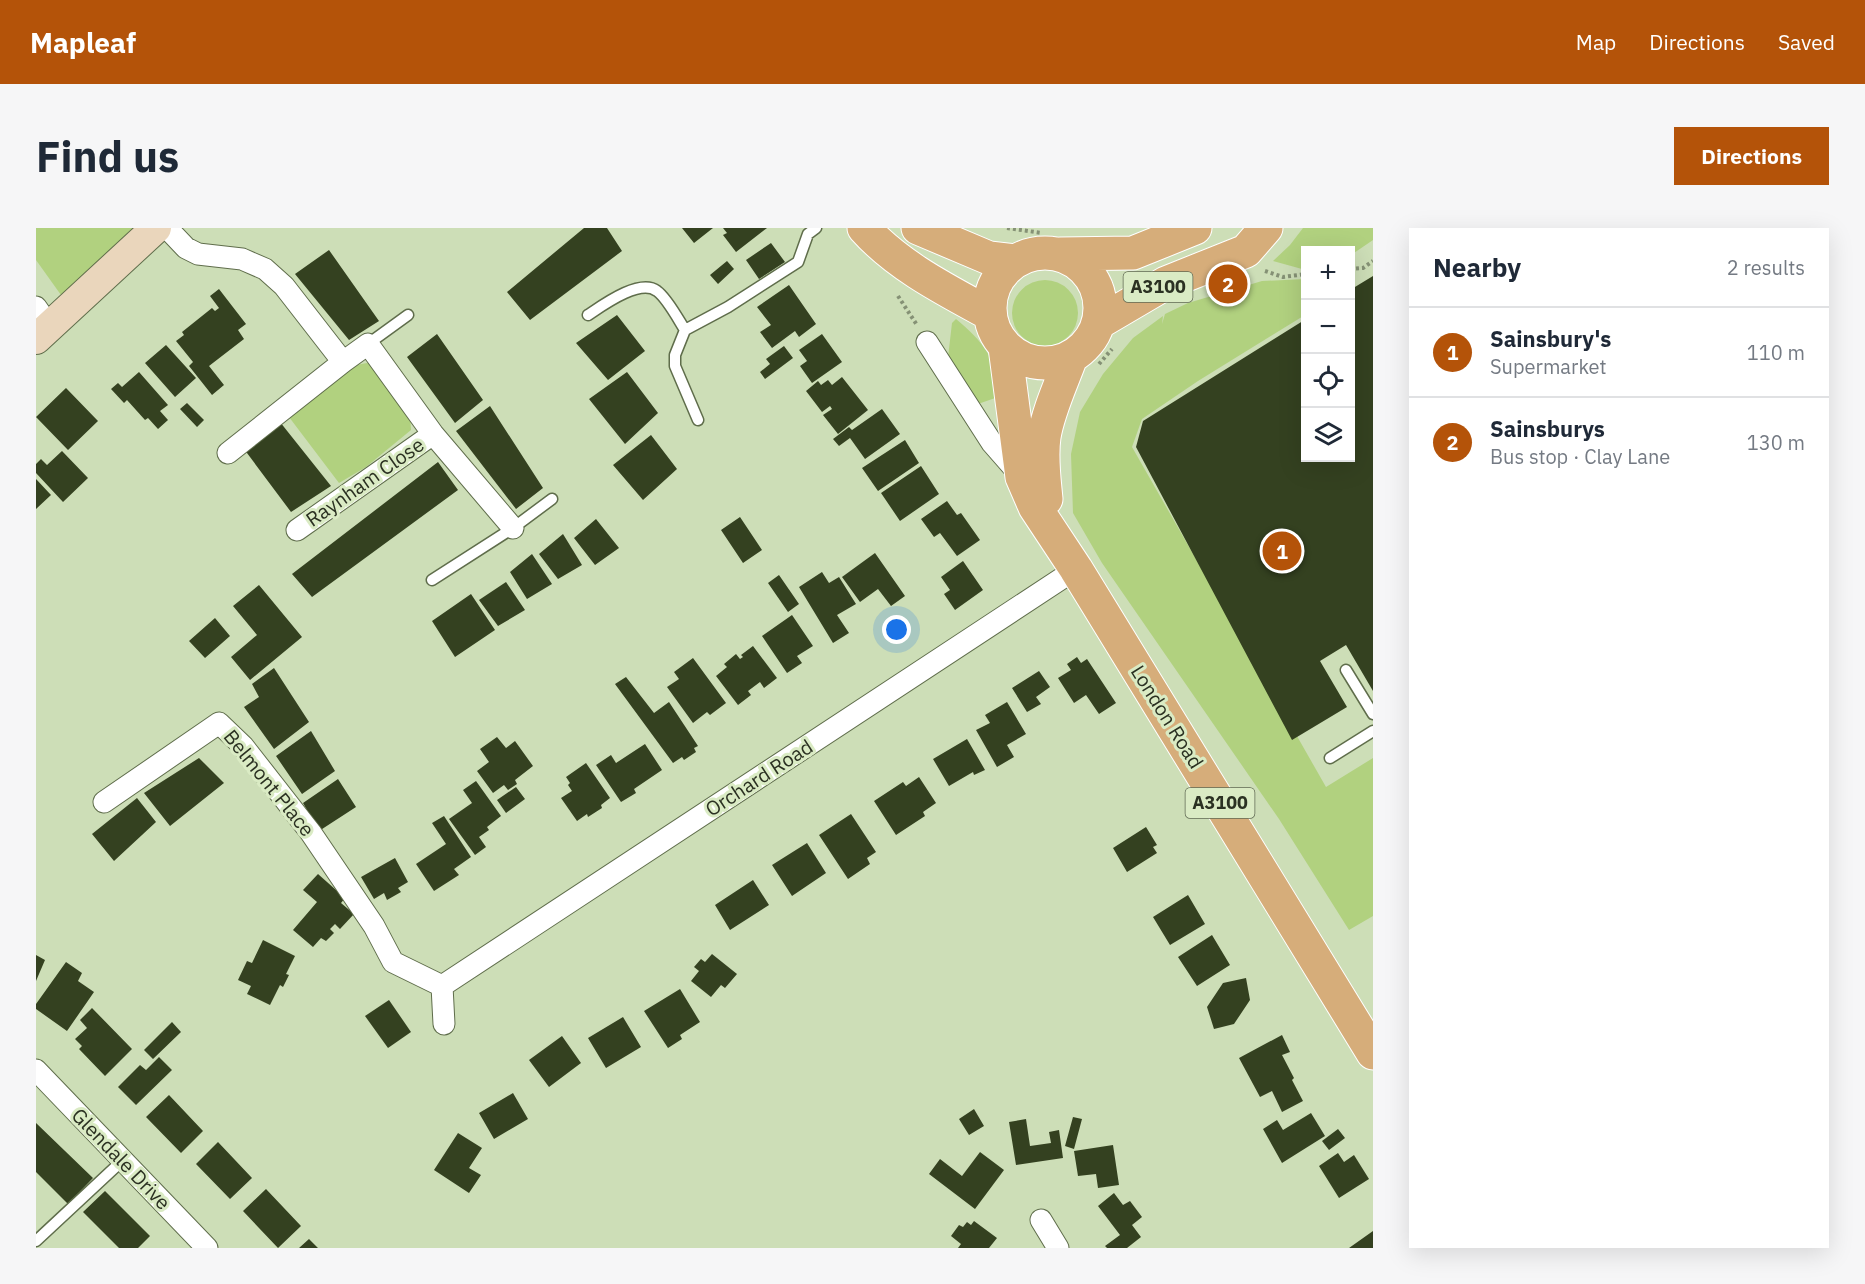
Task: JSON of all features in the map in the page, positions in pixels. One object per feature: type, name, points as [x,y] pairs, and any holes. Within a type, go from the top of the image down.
[{"type":"main road","points":[[41,324],[156,228]]},
{"type":"main road","points":[[864,228],[877,243],[921,275],[990,314],[990,299],[1003,271],[1015,261],[1029,254],[1045,252],[1060,254],[1076,262],[1089,274],[1097,289],[1106,335]]},
{"type":"main road","points":[[918,228],[989,258],[1015,261]]},
{"type":"main road","name":"A3100","points":[[1060,254],[1133,253],[1195,228]]},
{"type":"main road","name":"A3100","points":[[1106,335],[1166,283],[1246,250],[1266,228]]},
{"type":"main road","name":"London Road","points":[[990,314],[992,326],[1005,347],[1022,477],[1035,507],[1076,569],[1373,1053]]},
{"type":"main road","name":"London Road","points":[[1055,536],[1046,499],[1042,464],[1044,437],[1051,412],[1084,362],[1083,348],[1092,337],[1106,335]]},
{"type":"main road","points":[[1005,347],[1020,358],[1037,363],[1084,362]]},
{"type":"street","points":[[166,228],[186,248],[198,254],[242,259],[265,269],[284,286],[343,362]]},
{"type":"street","name":"London Road","points":[[927,342],[992,443],[1022,477]]},
{"type":"street","points":[[228,453],[368,344]]},
{"type":"street","name":"Raynham Close","points":[[368,344],[432,434],[513,528]]},
{"type":"street","name":"Raynham Close","points":[[297,530],[432,434]]},
{"type":"street","name":"Orchard Road","points":[[442,986],[1076,569]]},
{"type":"street","name":"Belmont Place","points":[[104,802],[219,723],[243,746],[311,833],[374,926],[393,962],[442,986]]},
{"type":"street","points":[[442,986],[444,1024]]},
{"type":"street","name":"Glendale Drive","points":[[36,1070],[207,1248]]},
{"type":"street","points":[[1041,1220],[1058,1248]]},
{"type":"lane","points":[[698,420],[675,366],[675,355],[685,330],[728,307],[798,262],[808,234],[816,228]]},
{"type":"lane","points":[[588,315],[618,296],[639,289],[651,288],[659,292],[685,330]]},
{"type":"lane","points":[[368,344],[408,315]]},
{"type":"lane","points":[[432,580],[513,528],[552,499]]},
{"type":"lane","points":[[1346,670],[1373,714]]},
{"type":"lane","points":[[1330,758],[1373,731]]},
{"type":"lane","points":[[36,1241],[123,1161]]},
{"type":"path","points":[[1355,269],[1363,268],[1373,261]]},
{"type":"path","points":[[1259,267],[1267,273],[1283,277],[1301,275]]},
{"type":"path","points":[[1084,362],[1106,335]]},
{"type":"green space","points":[[36,228],[154,228],[70,294],[61,295],[36,260]]},
{"type":"green space","points":[[1303,228],[1373,228],[1373,240],[1355,252],[1355,246],[1301,246],[1301,269],[1273,261],[1290,245]]},
{"type":"green space","points":[[1301,279],[1301,317],[1198,381],[1142,419],[1132,447],[1326,787],[1373,758],[1373,916],[1349,930],[1279,819],[1102,563],[1073,513],[1071,454],[1080,412],[1103,374],[1133,338],[1163,316],[1162,324],[1165,314],[1188,303],[1262,281]]},
{"type":"green space","points":[[1045,280],[1058,282],[1068,290],[1076,300],[1078,313],[1076,326],[1068,336],[1058,344],[1045,346],[1032,344],[1022,336],[1014,326],[1012,313],[1014,300],[1022,290],[1032,282]]},
{"type":"green space","points":[[956,319],[974,335],[987,352],[996,372],[1001,396],[975,405],[947,366],[952,323]]},
{"type":"green space","points":[[367,363],[381,369],[410,412],[411,430],[366,467],[339,483],[289,417],[351,366]]},
{"type":"building","points":[[584,228],[607,228],[622,251],[530,320],[507,292]]},
{"type":"building","points":[[682,228],[713,228],[694,243]]},
{"type":"building","points":[[723,228],[767,228],[736,252],[723,235],[727,233]]},
{"type":"building","points":[[771,243],[785,262],[759,279],[746,260]]},
{"type":"building","points":[[329,250],[379,321],[349,340],[295,274]]},
{"type":"building","points":[[727,261],[734,269],[718,284],[710,275]]},
{"type":"building","points":[[1373,276],[1373,691],[1346,645],[1320,661],[1347,707],[1292,740],[1136,447],[1143,421],[1301,322],[1301,462],[1355,462],[1355,287]]},
{"type":"building","points":[[789,285],[816,324],[799,337],[795,331],[772,348],[760,332],[771,325],[757,307]]},
{"type":"building","points":[[219,289],[246,324],[238,330],[244,339],[209,366],[224,385],[212,395],[189,366],[193,362],[176,341],[184,335],[182,332],[212,308],[215,311],[219,308],[210,296]]},
{"type":"building","points":[[617,315],[645,351],[608,380],[576,343]]},
{"type":"building","points":[[437,334],[483,400],[455,423],[407,357]]},
{"type":"building","points":[[822,334],[842,362],[812,383],[800,366],[807,361],[799,350]]},
{"type":"building","points":[[166,345],[196,378],[175,397],[145,363]]},
{"type":"building","points":[[784,346],[793,358],[765,379],[760,372],[770,364],[766,359]]},
{"type":"building","points":[[139,372],[168,405],[160,411],[168,420],[158,429],[148,418],[145,420],[127,400],[124,403],[111,389],[118,383],[122,387]]},
{"type":"building","points":[[627,372],[658,413],[625,444],[589,399]]},
{"type":"building","points":[[842,377],[868,410],[838,434],[823,415],[832,409],[830,406],[822,412],[806,391],[818,381],[821,385],[828,380],[832,385]]},
{"type":"building","points":[[66,388],[98,421],[68,450],[36,417]]},
{"type":"building","points":[[187,403],[204,420],[197,427],[180,409]]},
{"type":"building","points":[[490,406],[543,488],[516,509],[456,431]]},
{"type":"building","points":[[882,409],[900,434],[865,459],[850,438],[839,446],[833,439],[849,427],[852,430]]},
{"type":"building","points":[[280,422],[331,486],[291,512],[244,449]]},
{"type":"building","points":[[651,435],[677,469],[643,500],[613,465]]},
{"type":"building","points":[[905,440],[919,463],[878,491],[862,468]]},
{"type":"building","points":[[62,451],[88,478],[63,502],[36,473],[36,464],[41,459],[47,465]]},
{"type":"building","points":[[438,462],[458,490],[312,597],[292,574]]},
{"type":"building","points":[[921,466],[939,494],[900,521],[881,493]]},
{"type":"building","points":[[36,479],[51,495],[36,509]]},
{"type":"building","points":[[947,501],[957,515],[961,513],[980,540],[957,556],[940,533],[934,537],[921,519]]},
{"type":"building","points":[[740,517],[762,550],[743,563],[721,530]]},
{"type":"building","points":[[596,519],[619,548],[595,565],[574,538]]},
{"type":"building","points":[[563,534],[582,565],[558,579],[539,554]]},
{"type":"building","points":[[875,553],[905,596],[891,606],[878,589],[860,602],[842,577]]},
{"type":"building","points":[[532,554],[552,584],[527,599],[510,572]]},
{"type":"building","points":[[963,561],[983,590],[955,610],[944,594],[950,590],[941,577]]},
{"type":"building","points":[[822,572],[829,583],[839,577],[856,604],[837,615],[849,633],[833,643],[799,587]]},
{"type":"building","points":[[779,575],[799,604],[788,612],[768,583]]},
{"type":"building","points":[[506,582],[525,610],[498,626],[479,600]]},
{"type":"building","points":[[259,585],[302,637],[250,680],[231,657],[257,635],[233,606]]},
{"type":"building","points":[[471,594],[495,630],[455,657],[432,621]]},
{"type":"building","points":[[792,615],[813,646],[797,656],[802,663],[787,673],[762,636]]},
{"type":"building","points":[[215,618],[230,636],[205,658],[189,641]]},
{"type":"building","points":[[753,646],[777,678],[764,688],[760,682],[748,691],[751,695],[738,705],[716,676],[727,667],[724,664],[736,654],[740,659],[743,657],[741,655]]},
{"type":"building","points":[[1077,657],[1081,663],[1087,659],[1116,703],[1099,714],[1086,695],[1074,703],[1058,678],[1071,670],[1067,664]]},
{"type":"building","points":[[693,658],[726,703],[710,715],[707,712],[693,723],[667,687],[679,679],[674,672]]},
{"type":"building","points":[[274,668],[309,722],[274,749],[244,707],[259,697],[252,684]]},
{"type":"building","points":[[1039,671],[1050,687],[1036,697],[1041,704],[1027,712],[1012,688]]},
{"type":"building","points":[[626,677],[654,713],[669,702],[698,746],[694,748],[696,752],[684,760],[682,757],[673,763],[615,684]]},
{"type":"building","points":[[1007,702],[1026,734],[1007,745],[1014,757],[997,767],[976,730],[990,723],[985,715]]},
{"type":"building","points":[[311,731],[335,771],[302,794],[276,756]]},
{"type":"building","points":[[497,737],[506,748],[515,741],[533,766],[515,780],[517,784],[508,790],[504,785],[493,793],[477,771],[489,762],[480,749]]},
{"type":"building","points":[[967,739],[985,770],[974,775],[973,772],[949,786],[933,759]]},
{"type":"building","points":[[645,744],[662,770],[634,789],[636,793],[621,802],[596,765],[611,755],[616,763]]},
{"type":"building","points":[[199,758],[224,783],[170,826],[144,793]]},
{"type":"building","points":[[586,763],[610,798],[601,805],[602,808],[577,821],[561,798],[572,791],[566,777]]},
{"type":"building","points":[[919,777],[936,803],[923,812],[925,816],[896,835],[874,801],[903,782],[906,786]]},
{"type":"building","points":[[338,779],[356,807],[319,831],[303,803]]},
{"type":"building","points":[[476,781],[501,816],[487,827],[489,830],[479,837],[486,847],[475,855],[449,819],[472,803],[463,790]]},
{"type":"building","points":[[516,787],[525,799],[506,813],[497,800]]},
{"type":"building","points":[[137,798],[156,822],[114,861],[92,834]]},
{"type":"building","points":[[851,814],[876,852],[867,858],[870,864],[848,879],[819,835]]},
{"type":"building","points":[[444,816],[471,857],[454,869],[459,875],[434,891],[416,864],[446,844],[432,823]]},
{"type":"building","points":[[1146,827],[1157,845],[1153,847],[1157,853],[1127,872],[1113,848]]},
{"type":"building","points":[[807,843],[826,873],[792,896],[772,865]]},
{"type":"building","points":[[395,858],[408,882],[398,888],[401,892],[387,900],[384,893],[374,899],[361,877]]},
{"type":"building","points":[[318,874],[345,898],[341,903],[354,914],[340,929],[335,924],[330,929],[334,933],[326,941],[321,938],[313,947],[293,930],[317,902],[303,890]]},
{"type":"building","points":[[753,880],[769,905],[730,930],[715,905]]},
{"type":"building","points":[[1188,895],[1205,924],[1170,945],[1153,917]]},
{"type":"building","points":[[1212,935],[1230,965],[1197,986],[1178,957]]},
{"type":"building","points":[[263,940],[295,956],[286,974],[289,975],[283,987],[280,985],[270,1005],[247,994],[251,986],[238,980],[247,961],[252,963]]},
{"type":"building","points":[[712,954],[737,974],[725,988],[721,985],[711,997],[691,981],[699,971],[694,967],[701,959],[705,962]]},
{"type":"building","points":[[36,955],[45,960],[36,981]]},
{"type":"building","points":[[66,962],[82,973],[78,981],[94,992],[67,1031],[36,1009],[36,1004]]},
{"type":"building","points":[[1246,978],[1250,1000],[1234,1024],[1214,1029],[1207,1007],[1223,983]]},
{"type":"building","points":[[680,989],[700,1022],[680,1035],[682,1039],[668,1048],[644,1011]]},
{"type":"building","points":[[389,1000],[411,1032],[388,1048],[365,1016]]},
{"type":"building","points":[[92,1008],[132,1049],[105,1076],[79,1049],[82,1046],[75,1039],[87,1028],[80,1020]]},
{"type":"building","points":[[623,1017],[641,1047],[606,1068],[588,1038]]},
{"type":"building","points":[[172,1022],[181,1032],[153,1059],[144,1050]]},
{"type":"building","points":[[1282,1035],[1290,1052],[1282,1055],[1303,1101],[1282,1112],[1272,1091],[1260,1097],[1239,1058]]},
{"type":"building","points":[[562,1036],[581,1063],[549,1087],[529,1060]]},
{"type":"building","points":[[159,1057],[172,1070],[136,1105],[118,1087],[140,1065],[146,1070]]},
{"type":"building","points":[[513,1093],[528,1119],[494,1139],[479,1113]]},
{"type":"building","points":[[169,1095],[203,1131],[181,1153],[146,1117]]},
{"type":"building","points":[[974,1109],[984,1126],[969,1135],[959,1119]]},
{"type":"building","points":[[1311,1113],[1325,1136],[1282,1163],[1263,1129],[1277,1120],[1283,1130]]},
{"type":"building","points":[[1073,1117],[1082,1119],[1074,1149],[1065,1146]]},
{"type":"building","points":[[1026,1119],[1030,1146],[1051,1143],[1049,1132],[1059,1130],[1063,1158],[1016,1165],[1009,1122]]},
{"type":"building","points":[[36,1123],[93,1178],[68,1204],[36,1172]]},
{"type":"building","points":[[1338,1129],[1345,1138],[1329,1150],[1322,1141]]},
{"type":"building","points":[[458,1133],[482,1148],[469,1168],[481,1175],[469,1193],[434,1170]]},
{"type":"building","points":[[218,1142],[252,1178],[230,1199],[196,1164]]},
{"type":"building","points":[[1113,1145],[1119,1185],[1098,1188],[1096,1174],[1078,1176],[1074,1151]]},
{"type":"building","points":[[980,1152],[1004,1170],[975,1209],[929,1174],[940,1159],[962,1176]]},
{"type":"building","points":[[1338,1153],[1344,1162],[1354,1155],[1369,1179],[1339,1198],[1319,1166]]},
{"type":"building","points":[[266,1189],[301,1226],[278,1248],[243,1211]]},
{"type":"building","points":[[105,1191],[150,1236],[138,1248],[119,1248],[83,1212]]},
{"type":"building","points":[[1114,1193],[1123,1205],[1130,1201],[1142,1217],[1132,1225],[1141,1237],[1127,1248],[1107,1248],[1105,1246],[1120,1235],[1098,1206]]},
{"type":"building","points":[[974,1221],[997,1238],[989,1248],[958,1248],[961,1244],[951,1236],[959,1225],[963,1227],[967,1222],[971,1225]]},
{"type":"building","points":[[1373,1231],[1373,1248],[1349,1248]]},
{"type":"building","points":[[309,1239],[318,1248],[299,1248]]},
{"type":"place","name":"Sainsburys","points":[[1228,284]]},
{"type":"place","name":"Sainsbury's","points":[[1282,551]]}]
